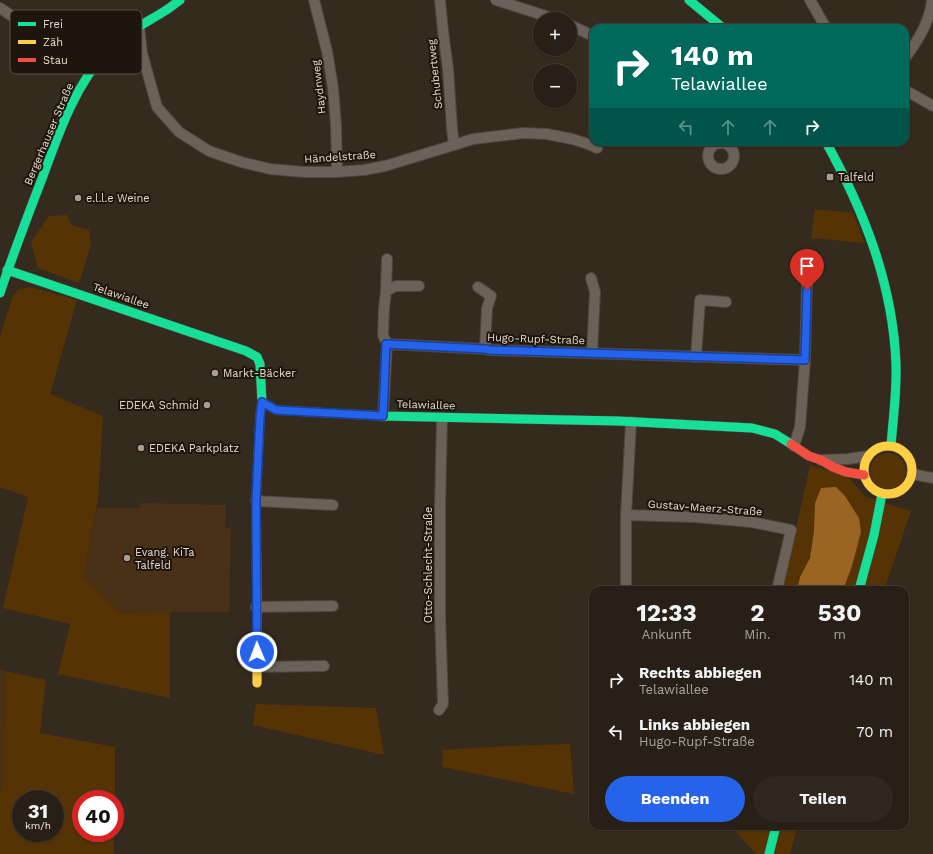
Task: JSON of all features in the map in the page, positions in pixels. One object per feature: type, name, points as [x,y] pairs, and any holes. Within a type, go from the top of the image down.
[{"type":"street","name":"Bergerhauser Straße","points":[[142,24],[180,0]]},
{"type":"street","name":"Haydnweg","points":[[314,0],[327,51],[333,88],[336,125],[337,172]]},
{"type":"street","name":"Schubertweg","points":[[440,0],[448,69],[454,145]]},
{"type":"street","points":[[496,0],[533,12]]},
{"type":"street","points":[[689,0],[718,24]]},
{"type":"street","points":[[810,0],[824,24]]},
{"type":"street","points":[[909,53],[924,27],[932,0]]},
{"type":"street","points":[[577,28],[589,34]]},
{"type":"street","name":"Händelstraße","points":[[142,53],[157,107],[179,132],[209,151],[241,162],[270,169],[304,172],[364,170],[385,166],[474,139],[524,133],[547,134],[589,144]]},
{"type":"street","name":"Bergerhauser Straße","points":[[0,293],[22,229],[55,146],[79,92],[90,74]]},
{"type":"street","points":[[909,92],[933,106]]},
{"type":"street","name":"Händelstraße","points":[[593,146],[597,148]]},
{"type":"street","points":[[828,146],[863,215],[882,272],[888,301],[896,364],[891,446]]},
{"type":"street","points":[[383,416],[386,344],[383,335],[387,260]]},
{"type":"street","name":"Telawiallee","points":[[7,270],[246,351],[256,357],[260,364],[262,402],[276,410],[383,416],[631,422],[752,428],[775,434],[809,456],[821,460],[833,467],[864,475]]},
{"type":"street","points":[[591,278],[595,292],[592,353]]},
{"type":"street","points":[[794,446],[800,427],[805,360],[807,282]]},
{"type":"street","points":[[386,291],[396,286],[419,286]]},
{"type":"street","points":[[478,287],[491,296],[487,308],[485,349]]},
{"type":"street","points":[[696,357],[700,300],[726,302]]},
{"type":"street","name":"Hugo-Rupf-Straße","points":[[386,344],[490,350],[805,360]]},
{"type":"street","points":[[257,683],[256,501],[262,402]]},
{"type":"street","name":"Otto-Schlecht-Straße","points":[[439,710],[443,704],[440,614],[442,418]]},
{"type":"street","points":[[626,586],[626,514],[631,422]]},
{"type":"street","points":[[891,446],[900,448],[906,453],[910,459],[912,474],[906,487],[900,492],[893,494],[882,494],[872,488],[867,482],[864,475],[865,462],[873,450],[879,447],[891,446]]},
{"type":"street","name":"Telawiallee","points":[[821,460],[848,459],[868,456]]},
{"type":"street","points":[[912,474],[933,478]]},
{"type":"street","points":[[860,586],[874,535],[882,494]]},
{"type":"street","points":[[256,501],[333,505]]},
{"type":"street","name":"Gustav-Maerz-Straße","points":[[626,514],[695,517],[751,522],[791,530],[778,586]]},
{"type":"street","points":[[256,607],[333,606]]},
{"type":"street","points":[[257,667],[324,666]]},
{"type":"street","points":[[769,854],[775,830]]},
{"type":"shaded area","points":[[815,209],[853,213],[865,243],[811,238]]},
{"type":"shaded area","points":[[67,215],[71,225],[89,230],[91,244],[79,283],[38,268],[31,242],[49,216]]},
{"type":"shaded area","points":[[31,287],[77,300],[50,394],[103,416],[98,500],[84,576],[121,613],[170,612],[170,698],[58,674],[70,624],[3,608],[28,497],[0,487],[0,336],[13,295],[19,289]]},
{"type":"shaded area","points":[[891,453],[901,458],[905,464],[905,478],[901,484],[895,488],[885,489],[875,484],[871,478],[870,468],[875,458],[881,454]]},
{"type":"shaded area","points":[[810,465],[847,476],[866,497],[911,511],[885,586],[784,586]]},
{"type":"shaded area","points":[[836,487],[845,496],[859,518],[861,532],[852,566],[844,586],[798,586],[800,577],[810,558],[814,531],[815,503],[821,488]]},
{"type":"shaded area","points":[[141,503],[226,505],[225,528],[231,529],[229,612],[121,613],[84,576],[97,508],[140,508]]},
{"type":"shaded area","points":[[0,669],[6,671],[2,792],[0,792]]},
{"type":"shaded area","points":[[6,671],[46,680],[40,733],[115,747],[115,790],[72,790],[72,842],[114,842],[114,854],[0,854],[0,792],[2,791]]},
{"type":"shaded area","points":[[256,704],[376,708],[384,755],[253,725]]},
{"type":"shaded area","points":[[570,744],[574,794],[443,767],[442,750]]},
{"type":"shaded area","points":[[735,830],[797,830],[790,854],[756,854]]},
{"type":"traffic: fast","points":[[142,25],[180,0]]},
{"type":"traffic: fast","points":[[689,0],[718,24]]},
{"type":"traffic: fast","points":[[0,293],[62,126],[77,94],[89,74]]},
{"type":"traffic: fast","points":[[828,146],[853,195],[864,221],[883,277],[889,305],[894,334],[896,364],[891,446]]},
{"type":"traffic: fast","points":[[7,270],[246,351],[257,357],[260,364],[262,402],[256,501],[257,592]]},
{"type":"traffic: fast","points":[[262,402],[276,410],[383,416],[618,421],[752,428],[775,434],[791,444]]},
{"type":"traffic: fast","points":[[860,586],[874,535],[882,494]]},
{"type":"traffic: fast","points":[[769,854],[775,830]]},
{"type":"traffic: slow","points":[[883,446],[893,446],[902,450],[908,456],[911,461],[912,470],[911,479],[902,490],[893,494],[883,494],[874,490],[868,484],[864,475],[864,465],[868,456],[874,450],[883,446]]},
{"type":"traffic: slow","points":[[257,592],[257,683]]},
{"type":"traffic: jam","points":[[791,444],[809,456],[821,460],[833,467],[846,472],[864,475]]},
{"type":"place","name":"Talfeld","points":[[830,177]]},
{"type":"place","name":"e.l.l.e Weine","points":[[78,198]]},
{"type":"place","name":"Markt-Bäcker","points":[[215,373]]},
{"type":"place","name":"EDEKA Schmid","points":[[207,405]]},
{"type":"place","name":"EDEKA Parkplatz","points":[[141,448]]},
{"type":"place","name":"Evang. KiTa Talfeld","points":[[127,558]]},
{"type":"route","points":[[257,652],[256,501],[262,402],[276,410],[383,416],[386,344],[490,350],[805,360],[807,290]]}]
